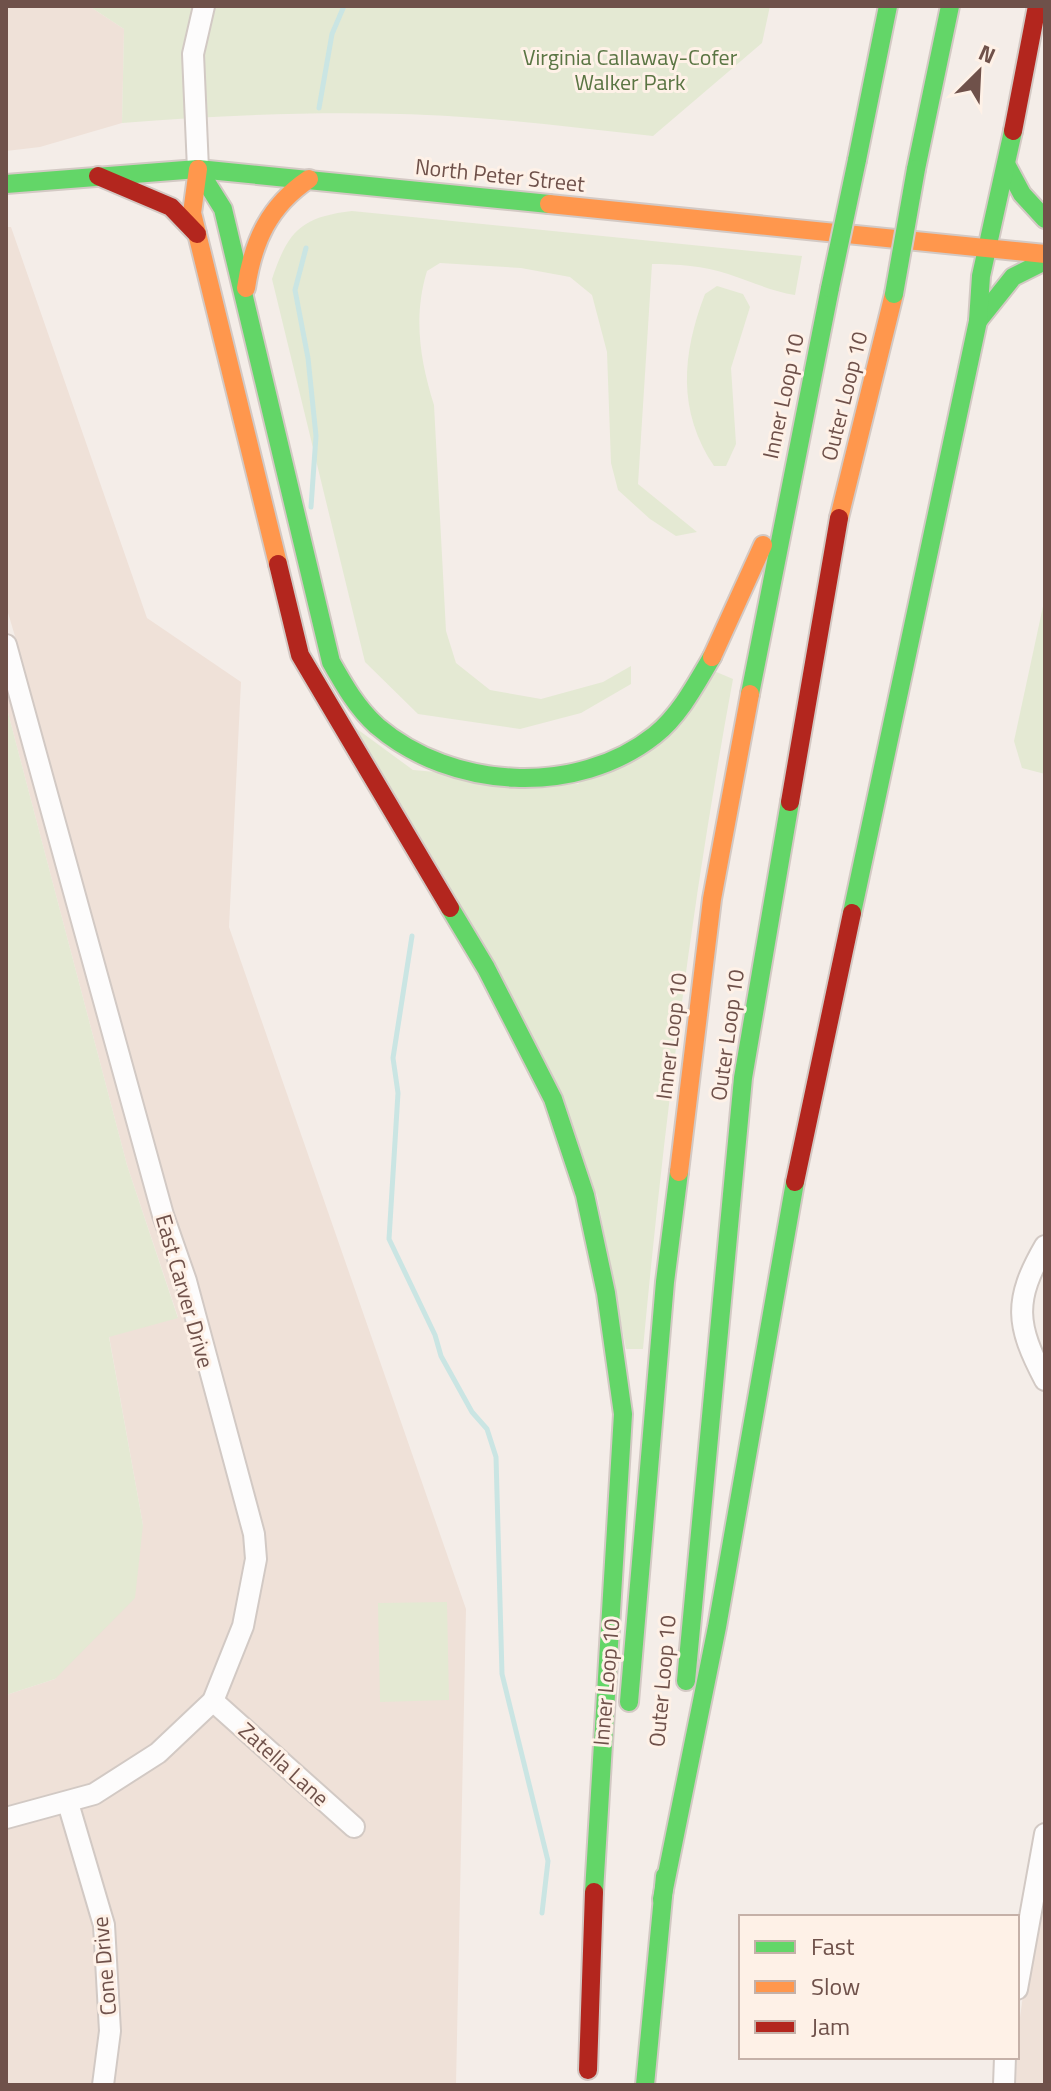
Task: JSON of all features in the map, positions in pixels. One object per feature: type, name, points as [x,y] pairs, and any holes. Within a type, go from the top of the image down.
[{"type":"main road","name":"Inner Loop 10","points":[[627,1720],[665,1282],[712,899],[792,469],[888,6]]},
{"type":"main road","name":"Outer Loop 10","points":[[645,2085],[743,1078],[839,515],[894,294],[950,6]]},
{"type":"main road","points":[[662,1899],[717,1627],[789,1212],[978,321],[981,276],[1007,166],[1037,6]]},
{"type":"main road","points":[[1007,166],[1022,194],[1045,219]]},
{"type":"main road","name":"North Peter Street","points":[[6,184],[198,169],[1045,254]]},
{"type":"main road","points":[[198,169],[192,213],[300,655],[486,968],[553,1099],[585,1195],[606,1293],[623,1414],[597,1820],[587,2078]]},
{"type":"main road","points":[[198,169],[223,209],[331,662],[350,695],[385,732],[441,762],[494,777],[559,776],[622,757],[671,720],[719,643],[749,580],[792,469]]},
{"type":"main road","points":[[98,176],[171,207],[197,234]]},
{"type":"main road","points":[[244,302],[250,258],[263,223],[288,192],[309,179]]},
{"type":"main road","points":[[978,321],[1013,277],[1045,261]]},
{"type":"main road","points":[[587,2078],[618,1813]]},
{"type":"street","points":[[198,169],[193,54],[204,6]]},
{"type":"street","name":"East Carver Drive","points":[[6,1818],[94,1794],[158,1753],[213,1701],[243,1626],[256,1559],[254,1534],[7,649]]},
{"type":"street","points":[[1045,1246],[1024,1287],[1020,1314],[1027,1345],[1045,1380]]},
{"type":"street","name":"Zatella Lane","points":[[213,1701],[354,1827]]},
{"type":"street","name":"Cone Drive","points":[[68,1803],[104,1925],[110,2031],[103,2085]]},
{"type":"street","points":[[1019,1979],[1042,1870],[1045,1834]]},
{"type":"street","points":[[1004,2085],[1005,2059]]},
{"type":"shaded area","points":[[6,6],[89,6],[124,29],[122,123],[40,147],[6,151]]},
{"type":"shaded area","points":[[6,227],[11,227],[147,618],[241,682],[229,927],[466,1609],[456,2085],[6,2085],[6,1695],[55,1679],[143,1525],[109,1336],[178,1317],[127,1165],[6,705],[6,680],[25,670],[6,606]]},
{"type":"shaded area","points":[[1044,1894],[1045,2085],[1016,2085],[1019,2025],[1029,1950]]},
{"type":"green space","name":"Virginia Callaway-Cofer Walker Park","points":[[89,6],[770,6],[762,43],[653,136],[432,115],[254,115],[122,123],[124,29]]},
{"type":"green space","points":[[352,211],[802,256],[795,295],[710,269],[652,264],[638,484],[697,532],[676,536],[650,519],[618,490],[611,463],[607,352],[592,295],[570,277],[521,268],[440,263],[427,271],[420,305],[420,338],[434,405],[446,631],[456,663],[490,690],[541,699],[603,682],[631,666],[631,684],[581,713],[520,729],[418,714],[365,662],[272,279],[284,249],[299,229],[320,217]]},
{"type":"green space","points":[[717,286],[743,294],[750,307],[731,368],[736,444],[726,466],[714,466],[702,445],[689,403],[687,382],[697,316],[705,294]]},
{"type":"green space","points":[[1045,597],[1045,774],[1022,768],[1014,741]]},
{"type":"green space","points":[[714,671],[733,679],[680,1013],[643,1349],[626,1349],[597,1195],[353,726],[413,770],[578,784]]},
{"type":"green space","points":[[6,705],[127,1165],[178,1318],[109,1337],[143,1525],[135,1598],[55,1679],[6,1695]]},
{"type":"green space","points":[[447,1602],[449,1700],[380,1702],[378,1603]]},
{"type":"waterway","points":[[319,108],[332,34],[344,6]]},
{"type":"waterway","points":[[306,248],[295,290],[308,358],[316,436],[311,507]]},
{"type":"waterway","points":[[412,936],[393,1058],[398,1093],[389,1239],[435,1335],[441,1356],[472,1412],[487,1429],[496,1457],[502,1674],[548,1861],[542,1913]]},
{"type":"traffic: fast","points":[[857,160],[888,6]]},
{"type":"traffic: fast","points":[[916,169],[950,6]]},
{"type":"traffic: fast","points":[[852,913],[978,321],[981,276],[1013,131]]},
{"type":"traffic: fast","points":[[830,288],[857,160]]},
{"type":"traffic: fast","points":[[1007,166],[1022,194],[1045,219]]},
{"type":"traffic: fast","points":[[6,184],[198,169],[549,204]]},
{"type":"traffic: fast","points":[[198,169],[223,209],[331,662],[357,704],[377,726],[407,747],[441,763],[477,773],[515,778],[553,776],[589,769],[624,755],[664,727],[687,699],[712,657]]},
{"type":"traffic: fast","points":[[894,294],[916,169]]},
{"type":"traffic: fast","points":[[978,321],[1013,277],[1045,261]]},
{"type":"traffic: fast","points":[[750,694],[830,288]]},
{"type":"traffic: fast","points":[[686,1681],[743,1078],[790,802]]},
{"type":"traffic: fast","points":[[450,908],[486,968],[553,1099],[585,1195],[606,1293],[623,1414],[594,1892]]},
{"type":"traffic: fast","points":[[629,1702],[665,1282],[679,1172]]},
{"type":"traffic: fast","points":[[662,1899],[717,1627],[795,1182]]},
{"type":"traffic: fast","points":[[645,2085],[665,1876]]},
{"type":"traffic: slow","points":[[198,169],[192,213],[278,564]]},
{"type":"traffic: slow","points":[[246,288],[253,255],[265,226],[283,201],[309,179]]},
{"type":"traffic: slow","points":[[549,204],[1045,254]]},
{"type":"traffic: slow","points":[[839,518],[894,294]]},
{"type":"traffic: slow","points":[[712,657],[763,545]]},
{"type":"traffic: slow","points":[[679,1172],[712,899],[750,694]]},
{"type":"traffic: jam","points":[[1013,131],[1037,6]]},
{"type":"traffic: jam","points":[[98,176],[171,207],[197,234]]},
{"type":"traffic: jam","points":[[790,802],[839,518]]},
{"type":"traffic: jam","points":[[278,564],[300,655],[450,908]]},
{"type":"traffic: jam","points":[[795,1182],[852,913]]},
{"type":"traffic: jam","points":[[588,2070],[594,1892]]}]
